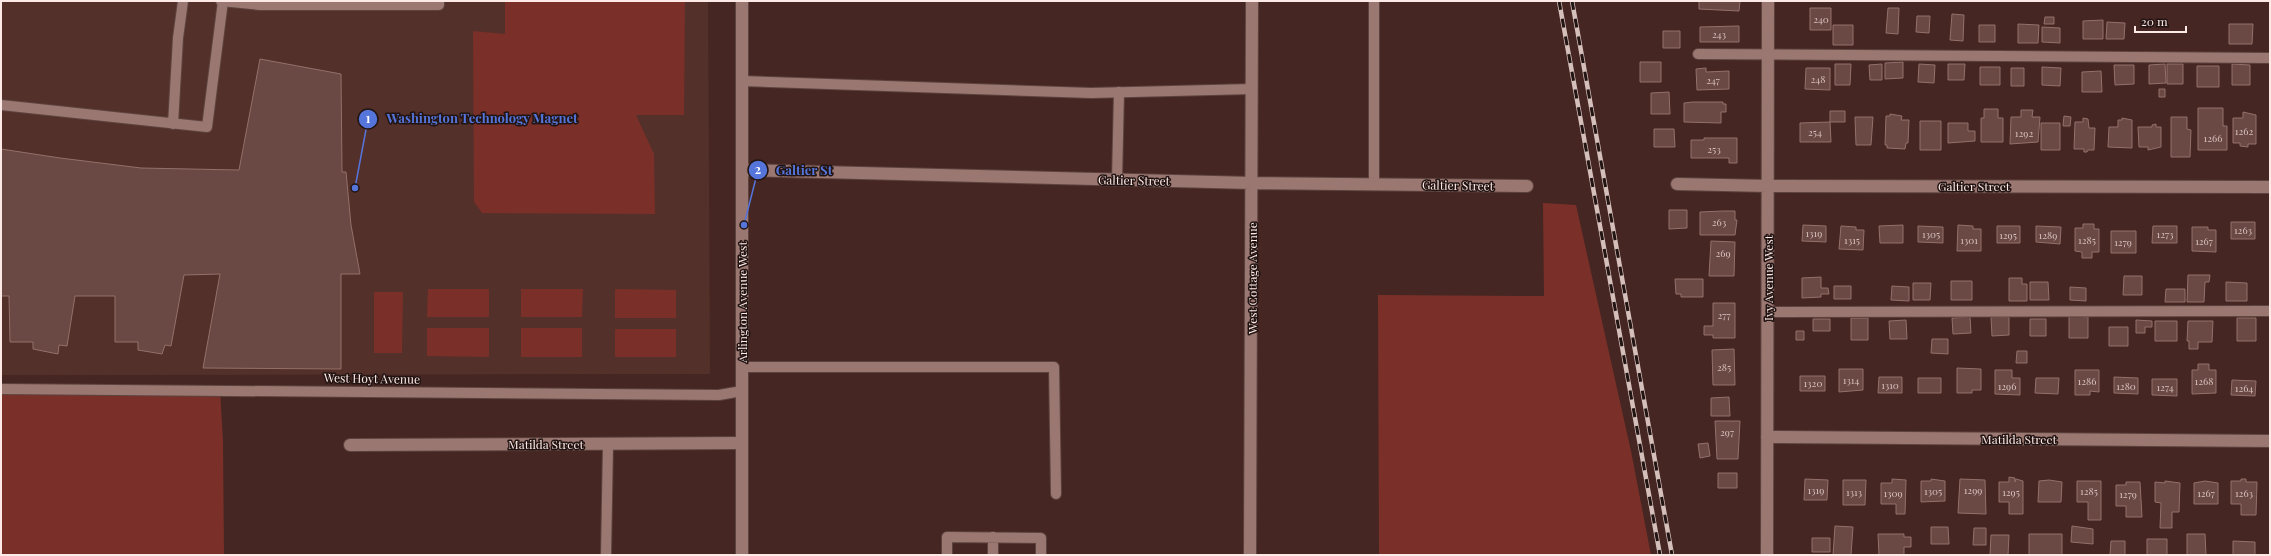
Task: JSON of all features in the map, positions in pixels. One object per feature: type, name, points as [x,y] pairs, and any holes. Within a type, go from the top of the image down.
[{"type":"street","name":"Arlington Avenue West","points":[[742,1],[742,555]]},
{"type":"street","name":"West Cottage Avenue","points":[[1250,555],[1252,1]]},
{"type":"street","name":"Ivy Avenue West","points":[[1767,555],[1768,1]]},
{"type":"street","name":"Galtier Street","points":[[742,170],[1252,183],[1527,186]]},
{"type":"street","name":"Galtier Street","points":[[1677,184],[1768,186],[2270,187]]},
{"type":"street","name":"Matilda Street","points":[[1767,437],[2270,442]]},
{"type":"street","name":"Matilda Street","points":[[350,445],[742,443]]},
{"type":"lane","points":[[173,124],[178,38],[183,1]]},
{"type":"lane","points":[[1,105],[207,128],[222,1],[260,3],[440,5],[440,1]]},
{"type":"lane","points":[[1374,1],[1374,184]]},
{"type":"lane","points":[[1698,54],[2270,58]]},
{"type":"lane","points":[[742,81],[1091,93],[1252,89]]},
{"type":"lane","points":[[1117,180],[1119,92]]},
{"type":"lane","points":[[1768,312],[2270,311]]},
{"type":"lane","points":[[742,367],[1054,368],[1056,494]]},
{"type":"lane","name":"West Hoyt Avenue","points":[[1,389],[711,395],[742,391]]},
{"type":"lane","points":[[606,555],[608,444]]},
{"type":"lane","points":[[947,555],[947,537],[1041,538],[1041,555]]},
{"type":"lane","points":[[993,537],[993,555]]},
{"type":"shaded area","points":[[1,1],[708,1],[710,374],[1,375]]},
{"type":"shaded area","points":[[505,1],[685,1],[684,115],[636,115],[654,154],[655,214],[482,213],[474,202],[473,31],[505,34]]},
{"type":"shaded area","points":[[1543,203],[1576,205],[1631,451],[1651,555],[1379,555],[1378,295],[1544,296]]},
{"type":"shaded area","points":[[428,289],[489,289],[489,317],[427,317]]},
{"type":"shaded area","points":[[521,289],[583,289],[582,317],[521,317]]},
{"type":"shaded area","points":[[615,289],[676,290],[676,318],[615,318]]},
{"type":"shaded area","points":[[374,292],[403,292],[402,353],[374,353]]},
{"type":"shaded area","points":[[427,328],[489,328],[489,357],[427,356]]},
{"type":"shaded area","points":[[521,328],[582,328],[582,357],[521,357]]},
{"type":"shaded area","points":[[615,329],[676,329],[676,357],[615,357]]},
{"type":"shaded area","points":[[1,389],[220,390],[223,441],[224,555],[1,555]]},
{"type":"building","points":[[1699,1],[1740,1],[1739,11],[1699,9]]},
{"type":"building","points":[[1810,8],[1831,8],[1831,30],[1810,30]]},
{"type":"building","points":[[1888,8],[1899,8],[1898,34],[1886,33]]},
{"type":"building","points":[[1952,14],[1964,15],[1963,41],[1950,40]]},
{"type":"building","points":[[1917,16],[1930,16],[1929,33],[1916,32]]},
{"type":"building","points":[[2045,17],[2054,17],[2054,24],[2044,24]]},
{"type":"building","points":[[2103,20],[2103,39],[2083,39],[2083,21]]},
{"type":"building","points":[[2107,22],[2125,23],[2124,39],[2106,39]]},
{"type":"building","points":[[2018,24],[2039,25],[2038,43],[2018,43]]},
{"type":"building","points":[[2229,24],[2253,24],[2252,44],[2229,44]]},
{"type":"building","points":[[1833,25],[1853,25],[1853,45],[1833,45]]},
{"type":"building","points":[[1979,25],[1995,25],[1995,42],[1979,42]]},
{"type":"building","points":[[1739,26],[1739,42],[1700,42],[1700,27]]},
{"type":"building","points":[[2042,27],[2060,28],[2060,43],[2042,42]]},
{"type":"building","points":[[1663,31],[1680,31],[1680,48],[1663,48]]},
{"type":"building","points":[[260,59],[341,74],[342,172],[346,172],[351,225],[360,274],[341,274],[341,369],[203,368],[220,274],[184,275],[171,346],[165,345],[162,354],[138,350],[138,342],[115,342],[115,296],[75,296],[67,346],[59,345],[58,354],[33,349],[33,342],[10,342],[9,296],[1,296],[1,149],[141,168],[239,170]]},
{"type":"building","points":[[1640,62],[1661,62],[1661,82],[1640,82]]},
{"type":"building","points":[[1903,62],[1903,78],[1885,79],[1885,63]]},
{"type":"building","points":[[1835,64],[1851,64],[1850,85],[1835,85]]},
{"type":"building","points":[[1882,64],[1882,80],[1870,80],[1869,65]]},
{"type":"building","points":[[1919,64],[1935,65],[1934,83],[1918,82]]},
{"type":"building","points":[[1948,64],[1965,64],[1964,80],[1948,80]]},
{"type":"building","points":[[2165,64],[2166,83],[2149,84],[2149,65]]},
{"type":"building","points":[[2167,64],[2183,64],[2183,84],[2167,84]]},
{"type":"building","points":[[2232,64],[2250,65],[2250,85],[2232,85]]},
{"type":"building","points":[[2114,65],[2134,65],[2134,84],[2115,85]]},
{"type":"building","points":[[2197,66],[2219,66],[2219,87],[2197,87]]},
{"type":"building","points":[[1980,67],[2000,67],[2000,85],[1980,85]]},
{"type":"building","points":[[2042,67],[2061,68],[2060,86],[2042,85]]},
{"type":"building","points":[[1706,68],[1706,72],[1729,71],[1729,89],[1697,90],[1696,69]]},
{"type":"building","points":[[1806,68],[1830,68],[1830,90],[1805,89]]},
{"type":"building","points":[[2011,68],[2024,68],[2024,86],[2011,86]]},
{"type":"building","points":[[2101,71],[2102,92],[2082,92],[2082,72]]},
{"type":"building","points":[[2159,89],[2165,89],[2165,97],[2159,97]]},
{"type":"building","points":[[1669,92],[1670,114],[1651,114],[1651,93]]},
{"type":"building","points":[[1723,102],[1723,104],[1726,104],[1726,112],[1721,112],[1721,123],[1684,122],[1684,103]]},
{"type":"building","points":[[2198,108],[2223,108],[2223,126],[2227,126],[2227,150],[2198,150]]},
{"type":"building","points":[[1984,109],[1998,109],[1998,118],[2003,118],[2003,142],[1981,142],[1981,118],[1984,118]]},
{"type":"building","points":[[2021,110],[2033,110],[2032,117],[2040,117],[2038,142],[2010,144],[2011,117],[2021,117]]},
{"type":"building","points":[[1830,111],[1845,111],[1845,122],[1830,122]]},
{"type":"building","points":[[2243,112],[2256,115],[2256,144],[2248,144],[2248,147],[2240,146],[2240,143],[2233,143],[2233,118],[2243,118]]},
{"type":"building","points":[[1890,114],[1902,116],[1901,120],[1909,120],[1908,143],[1906,143],[1905,149],[1887,148],[1887,145],[1885,145],[1886,116],[1890,116]]},
{"type":"building","points":[[2064,116],[2071,117],[2070,126],[2063,126]]},
{"type":"building","points":[[1855,117],[1873,117],[1871,145],[1856,145]]},
{"type":"building","points":[[2171,117],[2187,117],[2187,129],[2191,130],[2190,157],[2171,157]]},
{"type":"building","points":[[2083,118],[2088,119],[2089,128],[2095,128],[2094,150],[2088,150],[2087,152],[2084,152],[2084,149],[2074,149],[2075,122],[2083,122]]},
{"type":"building","points":[[2122,118],[2132,120],[2132,148],[2108,147],[2109,127],[2118,127],[2118,120],[2122,120]]},
{"type":"building","points":[[1920,121],[1941,121],[1941,150],[1920,150]]},
{"type":"building","points":[[1830,122],[1831,142],[1800,142],[1800,123]]},
{"type":"building","points":[[1948,123],[1968,123],[1968,131],[1975,131],[1975,141],[1948,143]]},
{"type":"building","points":[[2041,123],[2060,123],[2060,150],[2041,150]]},
{"type":"building","points":[[2156,124],[2156,127],[2161,127],[2161,147],[2148,150],[2148,147],[2139,147],[2138,127],[2152,127],[2152,125]]},
{"type":"building","points":[[1654,129],[1674,129],[1675,147],[1654,147]]},
{"type":"building","points":[[1704,138],[1737,138],[1737,163],[1729,163],[1729,158],[1691,158],[1691,140],[1704,140]]},
{"type":"building","points":[[1669,210],[1687,210],[1687,228],[1669,229]]},
{"type":"building","points":[[1735,211],[1735,220],[1737,220],[1735,235],[1700,235],[1700,212]]},
{"type":"building","points":[[2231,222],[2255,222],[2255,239],[2231,239]]},
{"type":"building","points":[[2083,224],[2094,224],[2094,229],[2099,229],[2099,252],[2092,252],[2092,258],[2082,258],[2082,252],[2075,251],[2075,228],[2083,228]]},
{"type":"building","points":[[1803,225],[1826,226],[1826,242],[1802,241]]},
{"type":"building","points":[[1903,225],[1903,243],[1880,243],[1879,226]]},
{"type":"building","points":[[1958,225],[1973,226],[1973,229],[1981,229],[1981,251],[1957,251]]},
{"type":"building","points":[[1841,226],[1856,227],[1856,230],[1864,230],[1863,250],[1839,249]]},
{"type":"building","points":[[1918,226],[1943,227],[1943,243],[1918,242]]},
{"type":"building","points":[[1997,226],[2020,226],[2020,243],[1997,243]]},
{"type":"building","points":[[2036,226],[2061,227],[2060,244],[2036,242]]},
{"type":"building","points":[[2153,226],[2177,226],[2177,243],[2152,243]]},
{"type":"building","points":[[2192,227],[2208,227],[2208,230],[2216,230],[2216,252],[2192,251]]},
{"type":"building","points":[[2111,231],[2136,231],[2136,253],[2111,253]]},
{"type":"building","points":[[1711,241],[1735,242],[1734,276],[1709,276]]},
{"type":"building","points":[[2188,275],[2210,275],[2209,282],[2205,282],[2204,302],[2187,302]]},
{"type":"building","points":[[2124,276],[2142,276],[2142,295],[2123,295]]},
{"type":"building","points":[[1821,277],[1821,288],[1828,288],[1829,294],[1821,294],[1821,297],[1802,298],[1802,278]]},
{"type":"building","points":[[2009,278],[2022,278],[2022,284],[2027,284],[2027,301],[2009,301]]},
{"type":"building","points":[[1675,279],[1703,279],[1703,297],[1681,297],[1681,294],[1676,294]]},
{"type":"building","points":[[1951,281],[1972,281],[1972,300],[1951,300]]},
{"type":"building","points":[[2030,282],[2048,282],[2049,300],[2030,300]]},
{"type":"building","points":[[2226,282],[2247,283],[2247,301],[2226,301]]},
{"type":"building","points":[[1913,283],[1931,283],[1930,300],[1913,300]]},
{"type":"building","points":[[1834,286],[1851,286],[1851,299],[1834,299]]},
{"type":"building","points":[[1892,286],[1909,287],[1909,301],[1891,300]]},
{"type":"building","points":[[2070,287],[2086,288],[2086,301],[2070,300]]},
{"type":"building","points":[[2166,289],[2185,289],[2185,302],[2165,302]]},
{"type":"building","points":[[1713,303],[1735,303],[1735,338],[1713,338],[1713,335],[1704,335],[1704,326],[1713,326]]},
{"type":"building","points":[[2069,316],[2088,317],[2088,338],[2069,338]]},
{"type":"building","points":[[1970,317],[1971,333],[1953,334],[1952,318]]},
{"type":"building","points":[[1991,317],[2009,317],[2009,335],[1992,336]]},
{"type":"building","points":[[1851,318],[1868,318],[1868,340],[1851,340]]},
{"type":"building","points":[[2237,318],[2256,318],[2256,341],[2237,341]]},
{"type":"building","points":[[1813,319],[1830,319],[1830,331],[1813,331]]},
{"type":"building","points":[[2030,319],[2046,319],[2046,336],[2030,336]]},
{"type":"building","points":[[1906,320],[1907,339],[1890,339],[1889,321]]},
{"type":"building","points":[[2136,320],[2152,321],[2152,327],[2145,327],[2145,333],[2136,333]]},
{"type":"building","points":[[2155,321],[2177,321],[2177,341],[2155,341]]},
{"type":"building","points":[[2188,321],[2213,321],[2212,342],[2198,342],[2198,349],[2189,349],[2189,341],[2187,341]]},
{"type":"building","points":[[2109,327],[2128,327],[2128,346],[2109,346]]},
{"type":"building","points":[[1796,331],[1804,331],[1804,340],[1796,340]]},
{"type":"building","points":[[1932,339],[1948,339],[1948,354],[1931,353]]},
{"type":"building","points":[[1734,349],[1735,385],[1713,385],[1712,350]]},
{"type":"building","points":[[2017,351],[2027,351],[2027,363],[2016,363]]},
{"type":"building","points":[[2198,364],[2209,364],[2209,370],[2216,370],[2216,393],[2192,394],[2192,370],[2198,370]]},
{"type":"building","points":[[1957,368],[1981,369],[1981,390],[1972,390],[1972,393],[1957,393]]},
{"type":"building","points":[[1839,369],[1863,369],[1863,390],[1839,392]]},
{"type":"building","points":[[1995,370],[2012,370],[2012,378],[2020,378],[2020,395],[1995,394]]},
{"type":"building","points":[[2075,370],[2099,370],[2099,392],[2090,391],[2090,395],[2075,395]]},
{"type":"building","points":[[1800,376],[1825,376],[1825,391],[1800,391]]},
{"type":"building","points":[[1879,377],[1902,377],[1902,393],[1878,393]]},
{"type":"building","points":[[2114,377],[2138,378],[2138,394],[2114,393]]},
{"type":"building","points":[[1918,378],[1941,378],[1941,393],[1918,393]]},
{"type":"building","points":[[2036,378],[2059,378],[2058,394],[2035,393]]},
{"type":"building","points":[[2152,379],[2177,379],[2177,396],[2152,395]]},
{"type":"building","points":[[2232,380],[2256,381],[2255,396],[2231,395]]},
{"type":"building","points":[[1729,397],[1730,416],[1711,416],[1711,398]]},
{"type":"building","points":[[1715,421],[1740,421],[1738,459],[1717,459]]},
{"type":"building","points":[[1708,443],[1710,456],[1700,458],[1698,444]]},
{"type":"building","points":[[1718,473],[1737,473],[1737,488],[1718,488]]},
{"type":"building","points":[[2009,477],[2015,478],[2015,482],[2016,479],[2023,481],[2023,514],[2009,514],[2009,502],[1999,502],[1999,482],[2009,482]]},
{"type":"building","points":[[1805,479],[1828,480],[1827,500],[1804,500]]},
{"type":"building","points":[[1892,479],[1906,480],[1905,514],[1896,514],[1896,504],[1881,504],[1881,483],[1892,483]]},
{"type":"building","points":[[1931,479],[1945,481],[1945,501],[1921,502],[1921,481],[1931,481]]},
{"type":"building","points":[[1960,479],[1985,480],[1986,514],[1958,513]]},
{"type":"building","points":[[2241,479],[2246,479],[2246,482],[2257,482],[2256,515],[2241,515],[2241,504],[2231,504],[2231,481],[2241,481]]},
{"type":"building","points":[[1843,480],[1866,480],[1865,505],[1843,505]]},
{"type":"building","points":[[2049,480],[2062,482],[2061,502],[2038,502],[2039,481]]},
{"type":"building","points":[[2077,481],[2101,481],[2101,520],[2088,520],[2088,502],[2077,502]]},
{"type":"building","points":[[2165,481],[2180,483],[2179,512],[2172,512],[2172,528],[2160,528],[2161,503],[2155,502],[2155,482],[2165,483]]},
{"type":"building","points":[[2205,481],[2218,483],[2218,504],[2194,504],[2194,483]]},
{"type":"building","points":[[2126,482],[2140,482],[2142,517],[2126,517],[2126,506],[2116,506],[2116,485],[2126,485]]},
{"type":"building","points":[[1835,526],[1853,527],[1851,555],[1833,555]]},
{"type":"building","points":[[2072,526],[2093,529],[2093,544],[2071,542]]},
{"type":"building","points":[[1931,527],[1948,527],[1949,544],[1931,544]]},
{"type":"building","points":[[1974,528],[1986,528],[1986,545],[1973,545]]},
{"type":"building","points":[[1878,534],[1904,534],[1904,537],[1911,537],[1911,547],[1904,547],[1904,555],[1879,555]]},
{"type":"building","points":[[2029,534],[2062,534],[2062,555],[2029,555]]},
{"type":"building","points":[[2187,534],[2205,534],[2206,555],[2187,555]]},
{"type":"building","points":[[1991,535],[2009,535],[2008,555],[1990,555]]},
{"type":"building","points":[[1812,538],[1830,538],[1830,552],[1812,552]]},
{"type":"building","points":[[2147,539],[2167,539],[2167,555],[2147,555]]},
{"type":"building","points":[[2111,541],[2125,541],[2125,555],[2110,555]]},
{"type":"building","points":[[2233,541],[2255,542],[2255,555],[2233,555]]},
{"type":"railway","points":[[1559,1],[1660,555]]},
{"type":"railway","points":[[1572,1],[1672,555]]},
{"type":"place","name":"Washington Technology Magnet","points":[[355,188]]},
{"type":"place","name":"Galtier St","points":[[744,225]]}]
